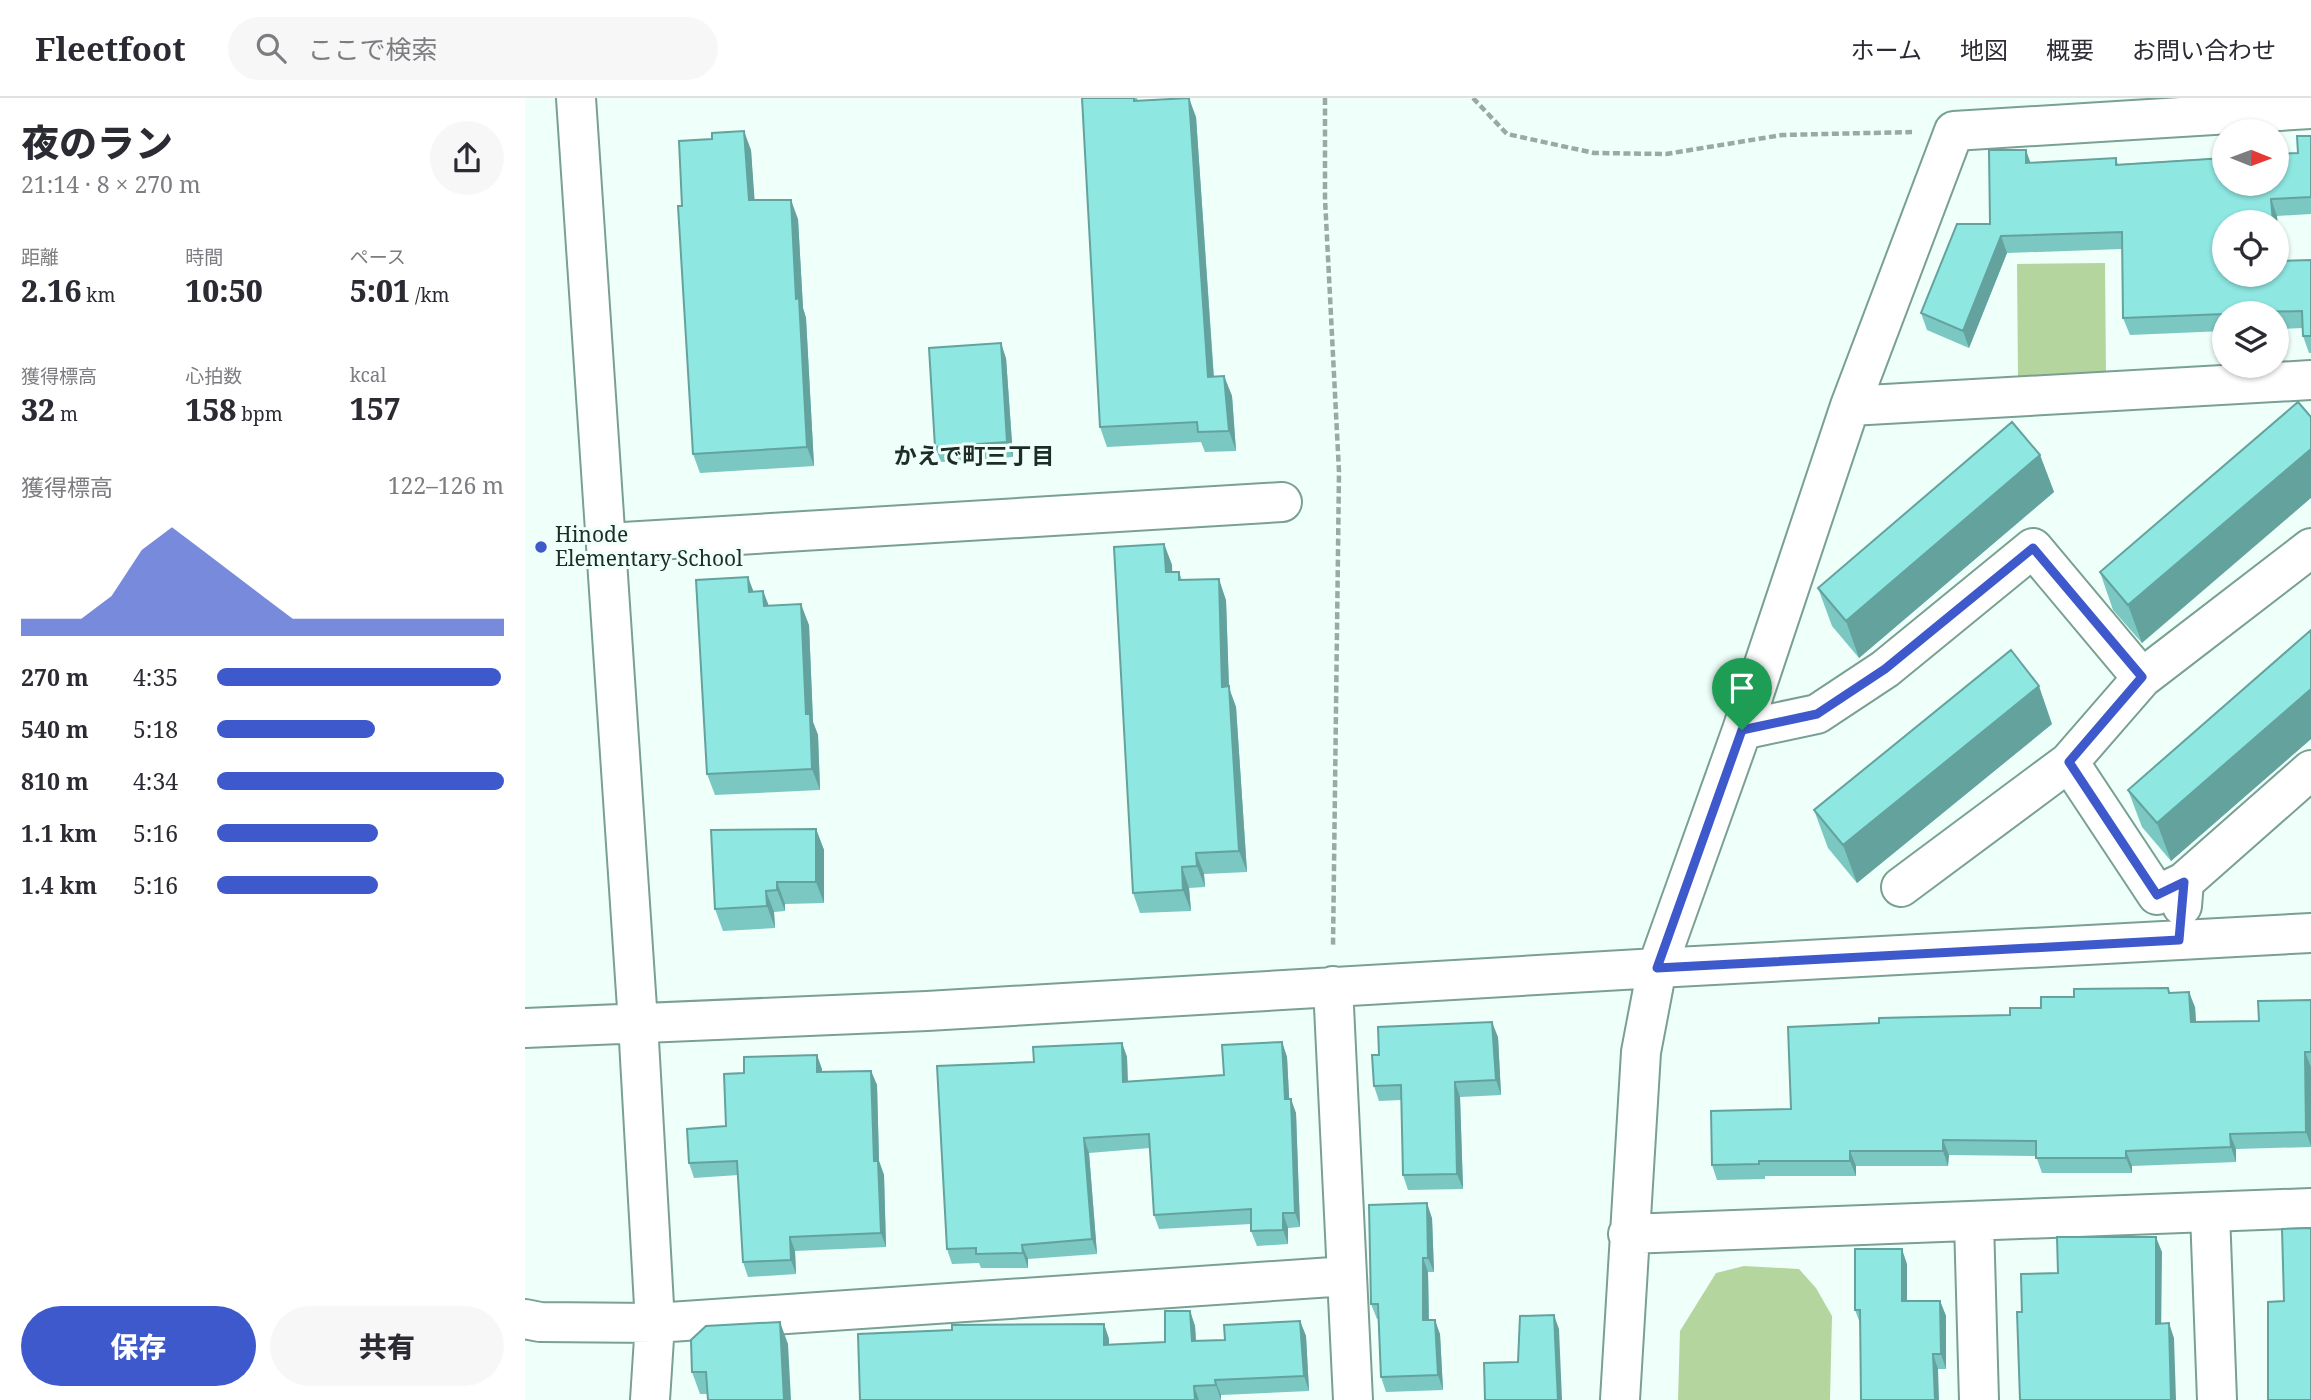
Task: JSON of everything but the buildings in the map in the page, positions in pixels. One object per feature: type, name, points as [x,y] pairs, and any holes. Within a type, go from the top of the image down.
[{"type":"street","points":[[576,98],[638,1023],[655,1323],[650,1400]]},
{"type":"street","points":[[1620,1400],[1641,1052],[1657,968],[1742,730],[1850,407],[1959,115],[2311,109]]},
{"type":"street","points":[[1850,407],[2311,380]]},
{"type":"street","points":[[607,543],[1282,502]]},
{"type":"street","points":[[1742,730],[1817,714],[1885,669],[2033,548],[2142,677]]},
{"type":"street","points":[[1901,887],[2069,762],[2142,677],[2311,548]]},
{"type":"street","points":[[2069,762],[2157,895],[2184,882],[2311,770]]},
{"type":"street","points":[[2179,940],[2184,882]]},
{"type":"street","points":[[525,1028],[927,1011],[1333,986],[2311,933]]},
{"type":"street","points":[[1333,986],[1353,1400]]},
{"type":"street","points":[[1629,1234],[2311,1208]]},
{"type":"street","points":[[2210,1213],[2217,1400]]},
{"type":"street","points":[[1974,1222],[1979,1400]]},
{"type":"street","points":[[525,1319],[540,1322],[655,1323],[1347,1276]]},
{"type":"path","points":[[1325,98],[1325,200],[1339,472],[1333,986]]},
{"type":"path","points":[[1473,98],[1507,134],[1594,153],[1666,155],[1782,135],[1959,115]]},
{"type":"green space","points":[[2105,263],[2106,375],[2018,376],[2017,264]]},
{"type":"green space","points":[[1744,1266],[1799,1269],[1816,1288],[1832,1316],[1830,1400],[1678,1400],[1680,1331],[1716,1273]]},
{"type":"place","name":"Hinode Elementary School","points":[[541,547]]},
{"type":"district","name":"かえで町三丁目","points":[[974,456]]},
{"type":"route","points":[[2033,548],[2142,677],[2069,762],[2157,895],[2184,882],[2179,940],[1657,968],[1742,730],[1817,714],[1885,669],[2033,548]]}]
